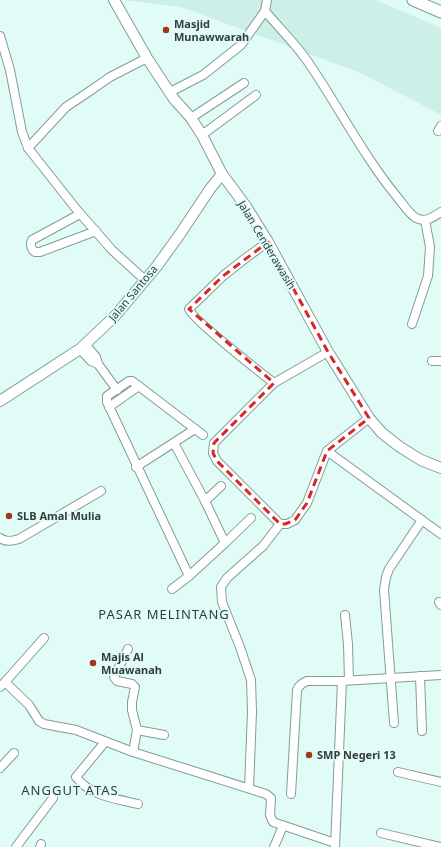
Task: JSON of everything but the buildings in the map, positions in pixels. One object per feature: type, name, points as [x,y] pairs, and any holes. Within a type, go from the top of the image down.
[{"type":"main road","points":[[413,0],[441,12]]},
{"type":"street","name":"Jalan Cenderawasih","points":[[114,0],[147,58],[170,92],[191,118],[202,135],[222,174],[268,242],[328,352],[366,414],[382,434],[400,447],[421,460],[441,468]]},
{"type":"street","points":[[170,92],[203,75],[241,45],[265,11],[267,0]]},
{"type":"street","points":[[265,11],[310,64],[364,151],[392,190],[415,217],[425,220],[441,212]]},
{"type":"street","points":[[0,36],[10,70],[22,132],[28,148],[80,214],[112,250],[145,280]]},
{"type":"street","points":[[28,148],[66,107],[110,77],[147,58]]},
{"type":"street","points":[[191,118],[244,83]]},
{"type":"street","points":[[202,135],[256,95]]},
{"type":"street","name":"Jalan Santosa","points":[[0,401],[83,346],[116,316],[157,266],[222,174]]},
{"type":"street","points":[[80,214],[32,240],[32,249],[35,252],[40,252],[96,231]]},
{"type":"street","points":[[412,324],[428,276],[430,247],[425,220]]},
{"type":"street","points":[[268,242],[247,256],[223,276],[189,309],[190,312],[207,328],[274,383]]},
{"type":"street","points":[[83,346],[91,361],[98,364],[117,390]]},
{"type":"street","points":[[288,523],[217,461],[213,453],[214,443],[274,383],[328,352]]},
{"type":"street","points":[[432,361],[441,361]]},
{"type":"street","points":[[189,576],[136,467],[106,401],[107,396],[129,380],[133,381],[203,435]]},
{"type":"street","points":[[109,407],[139,386]]},
{"type":"street","points":[[249,788],[252,712],[251,680],[231,623],[226,614],[221,596],[222,584],[288,523],[309,498],[327,451],[366,414]]},
{"type":"street","points":[[136,467],[195,429]]},
{"type":"street","points":[[174,443],[205,500],[226,544]]},
{"type":"street","points":[[327,451],[441,534]]},
{"type":"street","points":[[205,500],[221,486]]},
{"type":"street","points":[[0,538],[2,540],[19,539],[101,491]]},
{"type":"street","points":[[172,589],[226,544],[251,518]]},
{"type":"street","points":[[394,723],[384,590],[389,569],[422,520]]},
{"type":"street","points":[[44,638],[3,685],[29,705],[41,723],[76,730],[132,752],[266,794],[271,797],[270,815],[271,820],[276,824],[335,845],[348,644],[345,615]]},
{"type":"street","points":[[128,649],[114,677],[118,681],[132,684],[135,687],[132,710],[138,730],[132,752]]},
{"type":"street","points":[[420,676],[422,732]]},
{"type":"street","points":[[291,794],[297,690],[303,682],[390,679],[420,676],[440,677]]},
{"type":"street","points":[[138,730],[164,735]]},
{"type":"street","points":[[105,742],[76,777],[100,794],[138,804]]},
{"type":"street","points":[[0,768],[14,753]]},
{"type":"street","points":[[398,772],[441,782]]},
{"type":"street","points":[[16,847],[53,798]]},
{"type":"street","points":[[274,847],[283,826]]},
{"type":"street","points":[[381,833],[440,847]]},
{"type":"highlighted area","points":[[268,242],[328,352],[369,418],[327,451],[307,503],[295,520],[285,524],[280,524],[217,461],[213,453],[214,443],[274,383],[189,309],[223,276]]},
{"type":"shaded area","points":[[122,0],[376,0],[441,28],[441,115],[361,73],[181,7]]},
{"type":"place","name":"Masjid Munawwarah","points":[[166,30]]},
{"type":"place","name":"SLB Amal Mulia","points":[[9,516]]},
{"type":"place","name":"Majis Al Muawanah","points":[[93,663]]},
{"type":"place","name":"SMP Negeri 13","points":[[309,755]]},
{"type":"district","name":"PASAR MELINTANG","points":[[164,614]]},
{"type":"district","name":"ANGGUT ATAS","points":[[70,790]]}]
